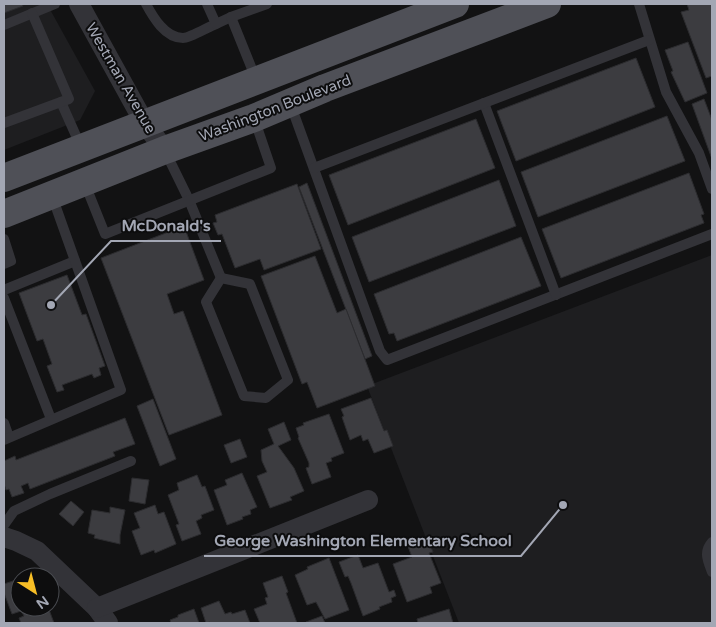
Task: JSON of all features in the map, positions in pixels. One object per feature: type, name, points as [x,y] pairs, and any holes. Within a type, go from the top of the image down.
[{"type":"main road","points":[[4,178],[455,4]]},
{"type":"main road","points":[[325,88],[357,61],[453,23],[470,4]]},
{"type":"main road","name":"Washington Boulevard","points":[[4,214],[165,150],[254,118],[325,88],[547,4]]},
{"type":"street","name":"Westman Avenue","points":[[79,4],[145,124],[165,150]]},
{"type":"street","points":[[4,538],[16,540],[38,551],[102,616],[368,500]]},
{"type":"lane","points":[[4,25],[54,4]]},
{"type":"lane","points":[[146,4],[152,16],[161,26],[172,35],[183,38],[267,4]]},
{"type":"lane","points":[[207,4],[216,24]]},
{"type":"lane","points":[[639,4],[666,92],[700,153],[712,190]]},
{"type":"lane","points":[[4,123],[69,99],[32,13]]},
{"type":"lane","points":[[231,18],[256,80]]},
{"type":"lane","points":[[314,168],[649,40]]},
{"type":"lane","points":[[61,102],[81,148]]},
{"type":"lane","points":[[290,103],[380,351],[387,360],[712,234]]},
{"type":"lane","points":[[484,103],[556,295]]},
{"type":"lane","points":[[85,183],[105,234],[271,168],[254,118]]},
{"type":"lane","points":[[165,150],[221,278]]},
{"type":"lane","points":[[4,423],[6,439],[121,390],[52,196]]},
{"type":"lane","points":[[4,239],[11,261],[4,264]]},
{"type":"lane","points":[[4,290],[75,261]]},
{"type":"lane","points":[[221,278],[250,284],[288,380],[266,398],[244,396],[206,302],[221,278]]},
{"type":"lane","points":[[4,298],[51,419]]},
{"type":"lane","points":[[4,525],[14,511],[131,461]]},
{"type":"lane","points":[[712,542],[708,547],[706,556],[712,572]]},
{"type":"shaded area","points":[[4,4],[47,4],[95,91],[80,120],[4,150]]},
{"type":"shaded area","points":[[712,255],[712,623],[459,623],[367,386]]},
{"type":"building","points":[[4,4],[22,4],[23,6],[4,13]]},
{"type":"building","points":[[687,4],[712,4],[712,76],[706,78],[681,12],[689,10]]},
{"type":"building","points":[[688,42],[707,93],[685,102],[671,72],[673,71],[665,50]]},
{"type":"building","points":[[636,58],[655,107],[516,161],[497,111]]},
{"type":"building","points":[[704,99],[712,120],[712,159],[692,104]]},
{"type":"building","points":[[667,116],[685,161],[538,217],[521,172]]},
{"type":"building","points":[[476,119],[495,168],[348,225],[329,175]]},
{"type":"building","points":[[689,173],[704,214],[701,215],[704,223],[561,278],[542,229]]},
{"type":"building","points":[[499,180],[516,226],[369,282],[352,237]]},
{"type":"building","points":[[307,183],[372,356],[365,359],[299,187]]},
{"type":"building","points":[[297,184],[321,249],[264,270],[260,259],[235,268],[222,234],[218,235],[213,223],[217,222],[215,215]]},
{"type":"building","points":[[184,226],[204,280],[167,294],[174,314],[183,311],[222,415],[169,435],[101,258]]},
{"type":"building","points":[[521,237],[541,286],[397,341],[394,333],[389,334],[374,294]]},
{"type":"building","points":[[315,256],[337,313],[346,309],[375,386],[317,408],[307,382],[302,384],[261,276]]},
{"type":"building","points":[[67,275],[82,315],[86,314],[105,366],[99,368],[101,375],[94,378],[92,374],[62,385],[64,390],[57,392],[47,366],[52,364],[43,339],[37,341],[19,293]]},
{"type":"building","points":[[371,398],[384,431],[387,430],[393,446],[374,453],[368,439],[363,441],[361,435],[350,440],[341,409]]},
{"type":"building","points":[[153,399],[176,459],[160,466],[137,406]]},
{"type":"building","points":[[329,414],[344,453],[331,458],[332,461],[326,463],[331,477],[312,484],[306,468],[309,467],[309,463],[298,438],[296,428],[304,425],[303,423]]},
{"type":"building","points":[[125,418],[135,444],[113,452],[115,456],[30,489],[28,483],[21,486],[24,493],[12,497],[9,489],[6,490],[4,484],[4,461],[15,456],[16,460]]},
{"type":"building","points":[[284,422],[291,440],[278,446],[294,468],[304,491],[290,497],[292,500],[270,508],[257,476],[267,472],[262,461],[261,450],[274,444],[268,429]]},
{"type":"building","points":[[240,439],[247,457],[231,463],[224,445]]},
{"type":"building","points":[[242,473],[257,507],[250,510],[251,514],[242,517],[243,519],[227,525],[214,490],[227,485],[225,480]]},
{"type":"building","points":[[197,475],[202,487],[205,486],[214,510],[201,515],[202,518],[196,521],[201,534],[182,541],[176,525],[179,524],[168,495],[179,490],[177,483]]},
{"type":"building","points":[[132,478],[149,480],[145,504],[129,501]]},
{"type":"building","points":[[71,501],[84,512],[73,526],[59,514]]},
{"type":"building","points":[[155,505],[158,514],[164,512],[176,544],[155,553],[154,550],[141,555],[132,531],[140,528],[134,513]]},
{"type":"building","points":[[110,507],[125,510],[120,544],[94,538],[95,535],[88,533],[92,510],[110,513]]},
{"type":"building","points":[[427,537],[433,552],[429,553],[441,583],[430,587],[432,593],[407,602],[393,564],[412,557],[407,544]]},
{"type":"building","points":[[358,555],[363,568],[378,563],[389,592],[394,590],[396,596],[391,598],[392,602],[363,616],[348,576],[345,577],[339,562]]},
{"type":"building","points":[[329,558],[349,610],[325,619],[316,602],[307,605],[295,575],[308,569],[307,567]]},
{"type":"building","points":[[282,576],[297,623],[260,623],[254,609],[267,604],[265,598],[268,597],[263,583]]},
{"type":"building","points":[[10,582],[10,609],[4,593],[4,584]]},
{"type":"building","points":[[219,601],[225,614],[245,610],[250,623],[206,623],[201,608]]},
{"type":"building","points":[[194,609],[199,623],[171,623],[170,620],[178,617],[178,615]]},
{"type":"building","points":[[449,609],[453,623],[418,623],[417,619]]},
{"type":"building","points":[[322,616],[325,623],[306,623],[306,622]]},
{"type":"building","points":[[52,617],[54,623],[21,623],[19,618]]},
{"type":"place","name":"McDonald's","points":[[51,305]]},
{"type":"place","name":"George Washington Elementary School","points":[[563,505]]}]
